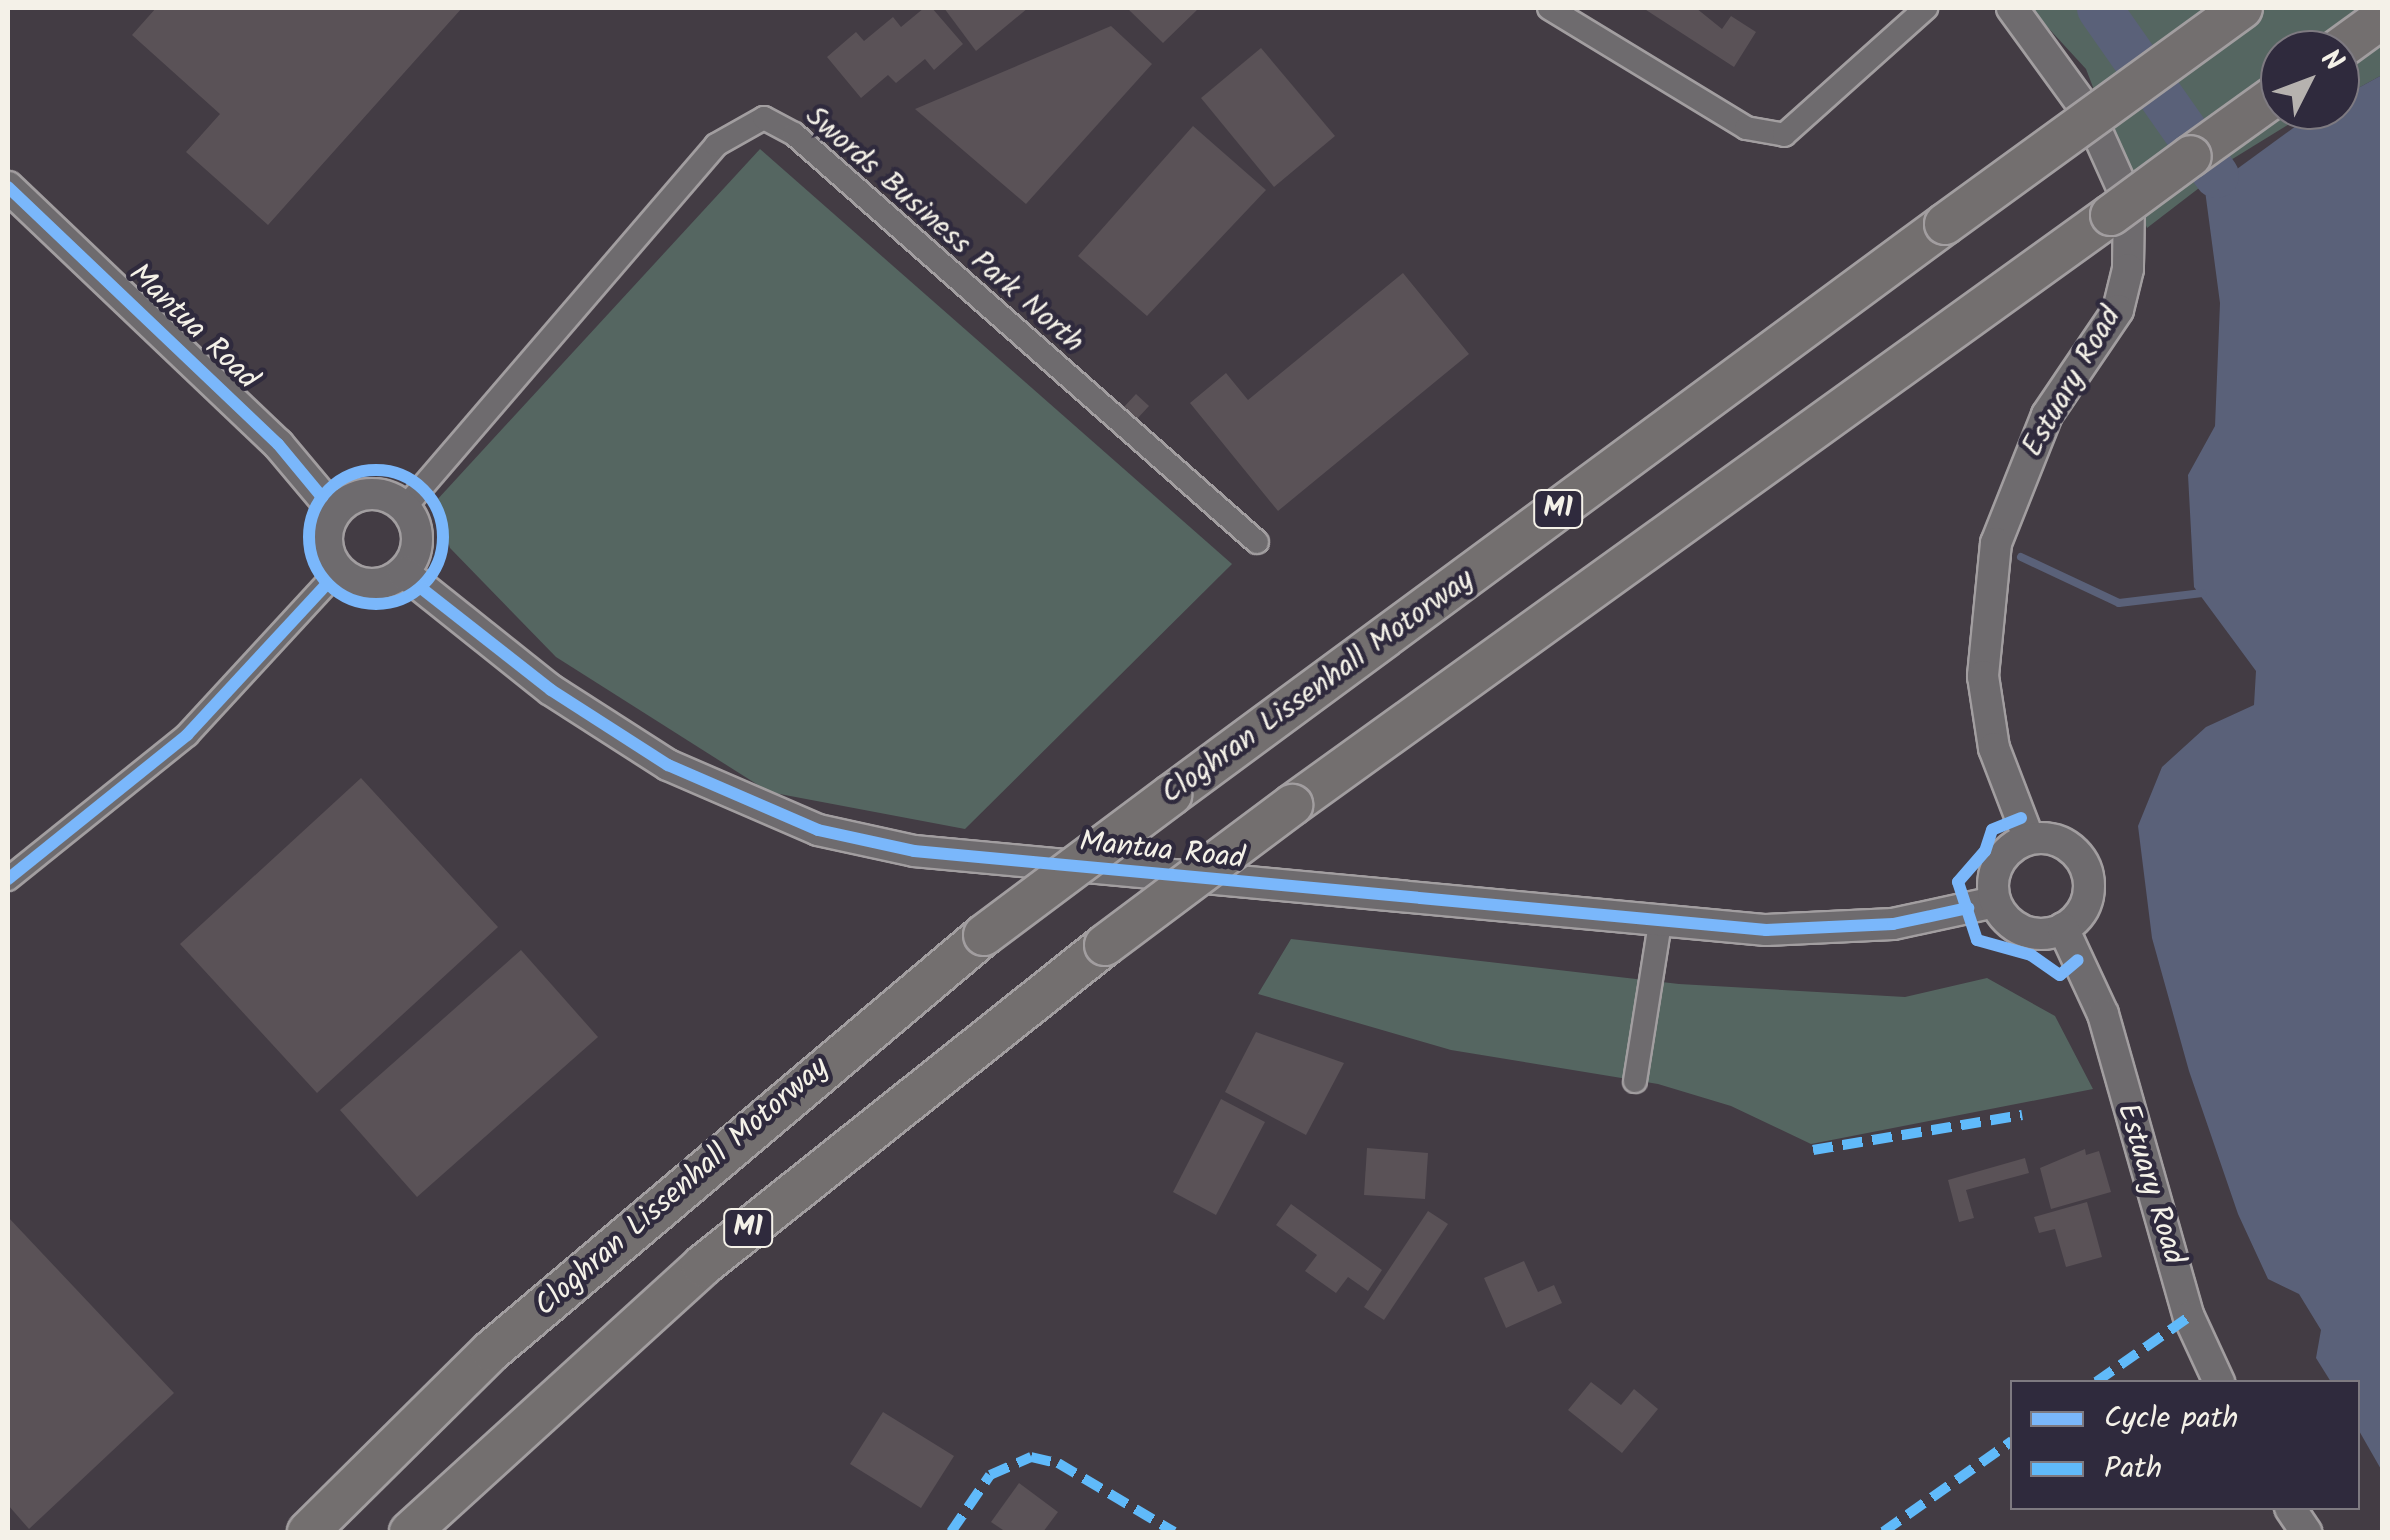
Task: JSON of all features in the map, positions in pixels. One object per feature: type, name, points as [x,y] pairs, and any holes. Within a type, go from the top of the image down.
[{"type":"highway","name":"Cloghran Lissenhall Motorway","points":[[308,1532],[491,1351],[984,935],[2242,8]]},
{"type":"highway","points":[[2360,34],[2382,18]]},
{"type":"highway","name":"M1","points":[[410,1532],[702,1266],[1105,945],[2260,106]]},
{"type":"street","points":[[1548,8],[1746,128],[1784,135],[1926,8]]},
{"type":"street","name":"Estuary Road","points":[[2012,8],[2089,114],[2130,204],[2128,269],[2118,310],[2047,416],[1996,542],[1983,676],[1994,748],[2029,839]]},
{"type":"street","name":"Swords Business Park North","points":[[405,507],[716,146],[764,118],[794,134],[1257,542]]},
{"type":"street","name":"Mantua Road","points":[[8,187],[278,444],[335,512]]},
{"type":"street","points":[[369,493],[405,507],[418,544],[403,572],[374,584],[340,570],[327,536],[335,512],[369,493]]},
{"type":"street","points":[[8,879],[187,735],[340,570]]},
{"type":"street","name":"Mantua Road","points":[[403,572],[609,730],[668,765],[818,830],[914,851],[1766,930],[1892,924],[1995,902]]},
{"type":"street","points":[[2029,839],[2060,842],[2082,862],[2088,892],[2064,928],[2048,934],[2016,928],[1995,902],[1995,871],[2002,856],[2029,839]]},
{"type":"street","points":[[1634,1081],[1660,923]]},
{"type":"street","name":"Estuary Road","points":[[2064,928],[2102,1014],[2188,1317],[2217,1380]]},
{"type":"street","points":[[2291,1510],[2306,1532]]},
{"type":"shaded area","points":[[2030,8],[2382,8],[2382,75],[2360,87],[2360,30],[2260,30],[2260,130],[2289,130],[2216,175],[2147,228],[2086,69]]},
{"type":"shaded area","points":[[760,149],[1232,564],[965,829],[769,792],[556,657],[450,548],[436,501]]},
{"type":"shaded area","points":[[1291,939],[1679,984],[1905,997],[1987,978],[2055,1016],[2093,1089],[1811,1144],[1731,1106],[1658,1084],[1451,1050],[1258,994]]},
{"type":"water","points":[[2382,75],[2382,1471],[2360,1432],[2360,1380],[2330,1380],[2316,1358],[2321,1330],[2299,1294],[2268,1279],[2238,1214],[2189,1071],[2152,938],[2138,826],[2162,767],[2206,727],[2254,705],[2256,671],[2194,587],[2188,475],[2215,426],[2220,303],[2204,183],[2289,130],[2360,130],[2360,87]]},
{"type":"pier","points":[[2280,130],[2291,130],[2200,196],[2200,179]]},
{"type":"building","points":[[156,8],[462,8],[268,225],[186,152],[220,114],[132,35]]},
{"type":"building","points":[[924,8],[932,8],[963,44],[934,70],[925,59],[896,83],[888,75],[861,98],[827,57],[856,32],[864,41],[893,17],[901,27]]},
{"type":"building","points":[[944,8],[1028,8],[976,51]]},
{"type":"building","points":[[1127,8],[1199,8],[1163,43]]},
{"type":"building","points":[[1643,8],[1696,8],[1722,29],[1731,16],[1756,32],[1734,67]]},
{"type":"building","points":[[1111,26],[1152,64],[1026,204],[915,109]]},
{"type":"building","points":[[1261,48],[1335,136],[1274,187],[1201,98]]},
{"type":"building","points":[[1193,126],[1266,190],[1147,316],[1078,256]]},
{"type":"building","points":[[1403,273],[1469,354],[1278,511],[1190,403],[1226,373],[1248,400]]},
{"type":"building","points":[[1136,394],[1149,406],[1136,420],[1123,408]]},
{"type":"building","points":[[361,778],[498,927],[317,1093],[180,944]]},
{"type":"building","points":[[521,950],[598,1037],[417,1197],[340,1110]]},
{"type":"building","points":[[1256,1032],[1344,1063],[1306,1135],[1225,1092]]},
{"type":"building","points":[[1221,1099],[1265,1122],[1216,1215],[1173,1192]]},
{"type":"building","points":[[1367,1148],[1428,1153],[1425,1199],[1364,1195]]},
{"type":"building","points":[[2085,1149],[2086,1155],[2099,1151],[2111,1192],[2051,1209],[2040,1168]]},
{"type":"building","points":[[2025,1158],[2029,1173],[1966,1190],[1974,1218],[1959,1222],[1948,1180]]},
{"type":"building","points":[[2087,1202],[2102,1257],[2066,1267],[2055,1229],[2039,1233],[2034,1217]]},
{"type":"building","points":[[1291,1204],[1382,1270],[1368,1291],[1348,1277],[1336,1293],[1305,1271],[1317,1255],[1276,1225]]},
{"type":"building","points":[[1428,1211],[1448,1224],[1384,1320],[1364,1307]]},
{"type":"building","points":[[8,1217],[174,1393],[29,1529],[8,1505]]},
{"type":"building","points":[[1524,1261],[1538,1292],[1554,1285],[1562,1303],[1506,1328],[1484,1278]]},
{"type":"building","points":[[1591,1382],[1621,1405],[1634,1389],[1658,1409],[1622,1453],[1568,1410]]},
{"type":"building","points":[[883,1412],[954,1456],[921,1508],[850,1464]]},
{"type":"building","points":[[1019,1483],[1058,1512],[1043,1532],[1006,1532],[991,1522]]},
{"type":"waterway","points":[[2099,8],[2216,175]]},
{"type":"waterway","points":[[2021,557],[2119,603],[2202,593]]},
{"type":"marked path","points":[[1813,1150],[2022,1115]]},
{"type":"marked path","points":[[2099,1380],[2189,1317]]},
{"type":"marked path","points":[[1883,1532],[2010,1442]]},
{"type":"marked path","points":[[951,1532],[990,1475],[1031,1457],[1058,1463],[1174,1532]]},
{"type":"cycle path","points":[[8,187],[278,444],[322,497]]},
{"type":"cycle path","points":[[376,470],[402,475],[423,490],[438,511],[443,537],[438,563],[423,584],[402,599],[376,604],[350,599],[329,584],[314,563],[309,537],[314,511],[329,490],[350,475],[376,470]]},
{"type":"cycle path","points":[[8,879],[187,735],[327,584]]},
{"type":"cycle path","points":[[421,588],[551,690],[668,765],[818,830],[914,851],[1766,930],[1893,924],[1968,908]]},
{"type":"cycle path","points":[[2021,818],[1992,830],[1985,851],[1958,882],[1977,940],[2031,955],[2060,975],[2078,960]]}]
